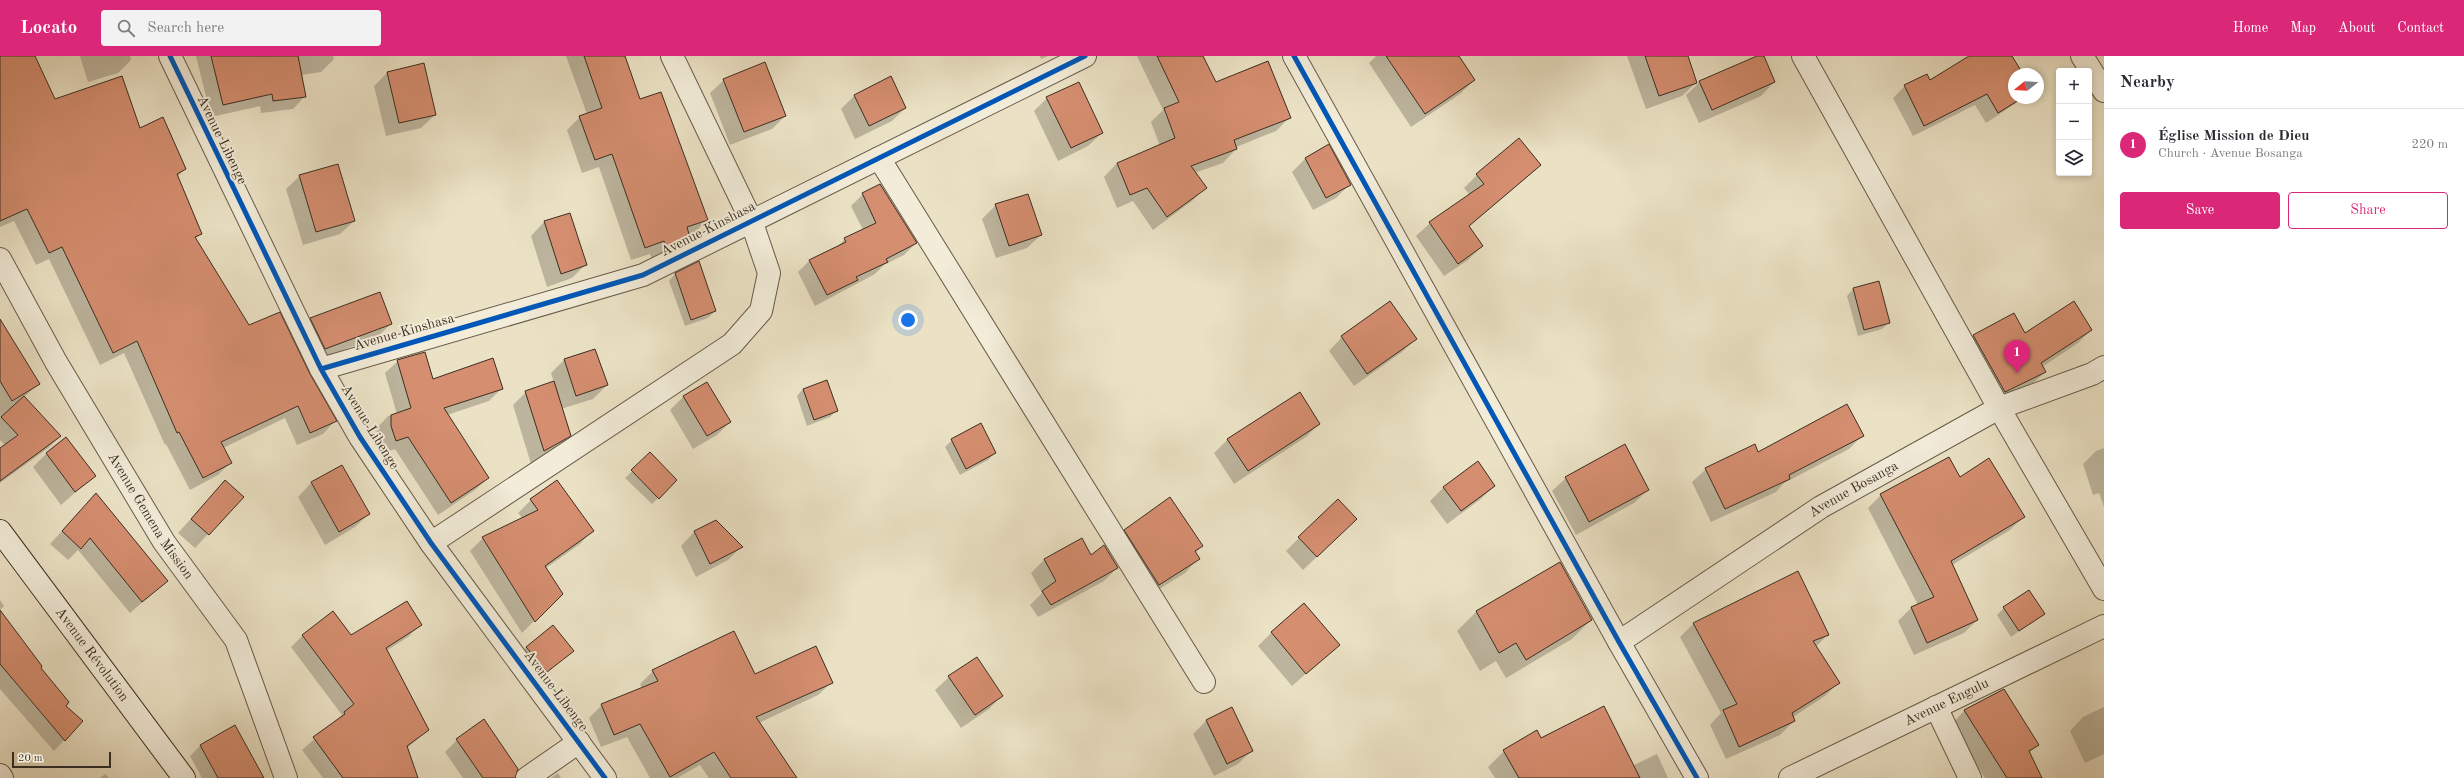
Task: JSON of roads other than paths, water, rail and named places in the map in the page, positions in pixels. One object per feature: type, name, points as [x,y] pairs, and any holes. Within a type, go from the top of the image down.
[{"type":"street","name":"Avenue Libenge","points":[[170,56],[321,369],[360,437],[431,543],[605,778]]},
{"type":"street","points":[[431,543],[732,344],[761,311],[769,273],[751,220],[672,56]]},
{"type":"street","name":"Avenue Kinshasa","points":[[321,369],[643,275],[751,220],[1085,56]]},
{"type":"street","points":[[1294,56],[1619,642],[1697,778]]},
{"type":"street","points":[[1803,56],[1999,408],[2104,589]]},
{"type":"street","points":[[2082,56],[2104,92]]},
{"type":"street","points":[[879,158],[1204,682]]},
{"type":"street","name":"Avenue Gemena Mission","points":[[0,259],[56,362],[164,542],[236,640],[286,778]]},
{"type":"street","name":"Avenue Bosanga","points":[[1619,642],[1821,507],[1999,408],[2092,374],[2104,367]]},
{"type":"street","name":"Avenue Révolution","points":[[0,531],[184,778]]},
{"type":"street","name":"Avenue Engulu","points":[[1790,778],[2104,626]]},
{"type":"street","points":[[1936,707],[1970,778]]},
{"type":"street","points":[[527,778],[579,742]]},
{"type":"place","name":"Église Mission de Dieu","points":[[2017,373]]}]
